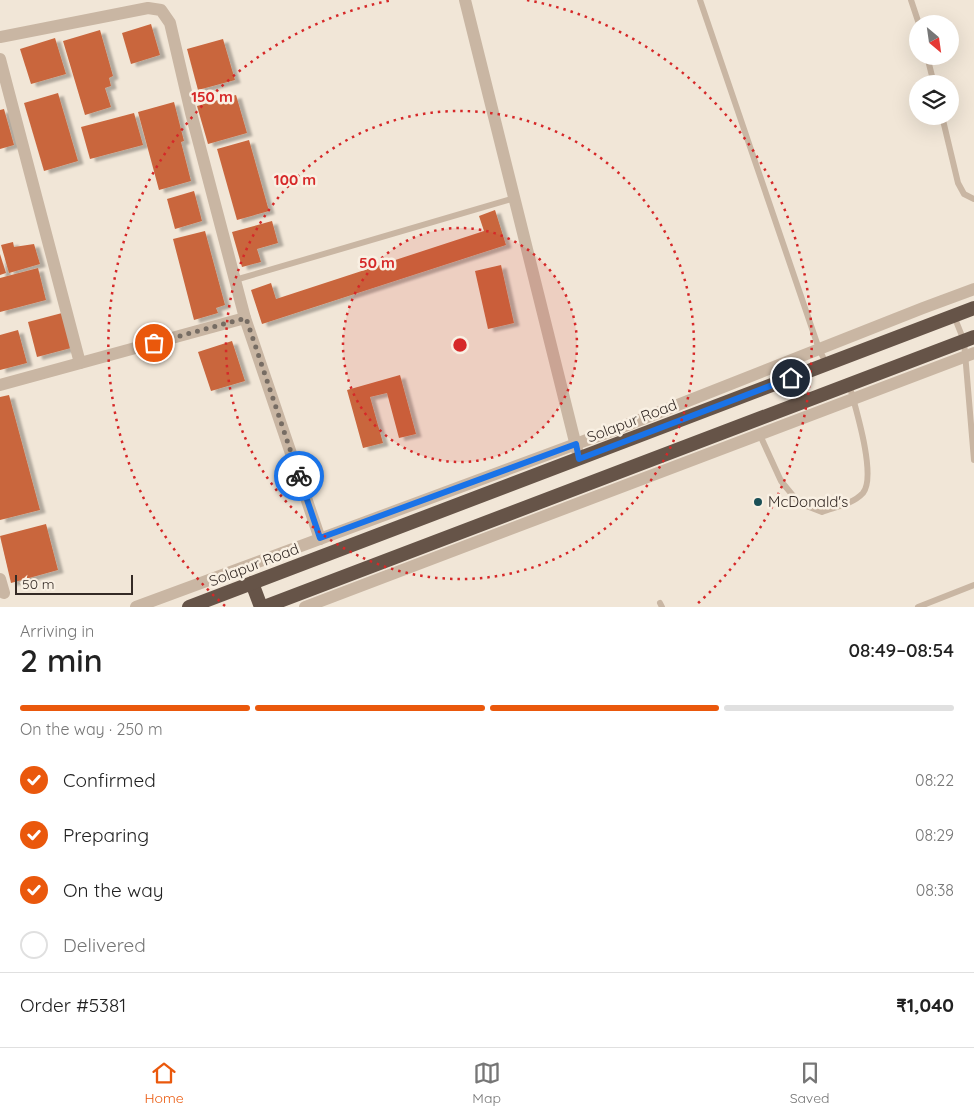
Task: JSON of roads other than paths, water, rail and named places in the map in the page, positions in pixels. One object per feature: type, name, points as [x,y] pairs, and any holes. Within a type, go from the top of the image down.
[{"type":"highway","name":"Solapur Road","points":[[189,607],[974,308]]},
{"type":"highway","points":[[252,583],[262,607],[969,339]]},
{"type":"street","points":[[465,0],[579,459]]},
{"type":"street","points":[[0,38],[124,6],[161,10],[170,23],[191,112],[246,318],[320,538]]},
{"type":"street","points":[[0,59],[80,363]]},
{"type":"street","points":[[136,607],[576,444],[974,289]]},
{"type":"street","points":[[0,385],[246,318]]},
{"type":"street","points":[[305,607],[970,354]]},
{"type":"street","points":[[0,579],[4,593]]},
{"type":"lane","points":[[700,0],[819,349],[827,365]]},
{"type":"lane","points":[[911,0],[916,15]]},
{"type":"lane","points":[[944,125],[958,183],[964,194],[974,199]]},
{"type":"lane","points":[[235,280],[515,198]]},
{"type":"lane","points":[[954,316],[969,339],[974,460]]},
{"type":"lane","points":[[753,421],[781,480],[799,503],[822,512],[850,502],[864,492],[868,476],[866,454],[849,384]]},
{"type":"lane","points":[[918,607],[974,585]]},
{"type":"place","name":"McDonald's","points":[[758,502]]}]
